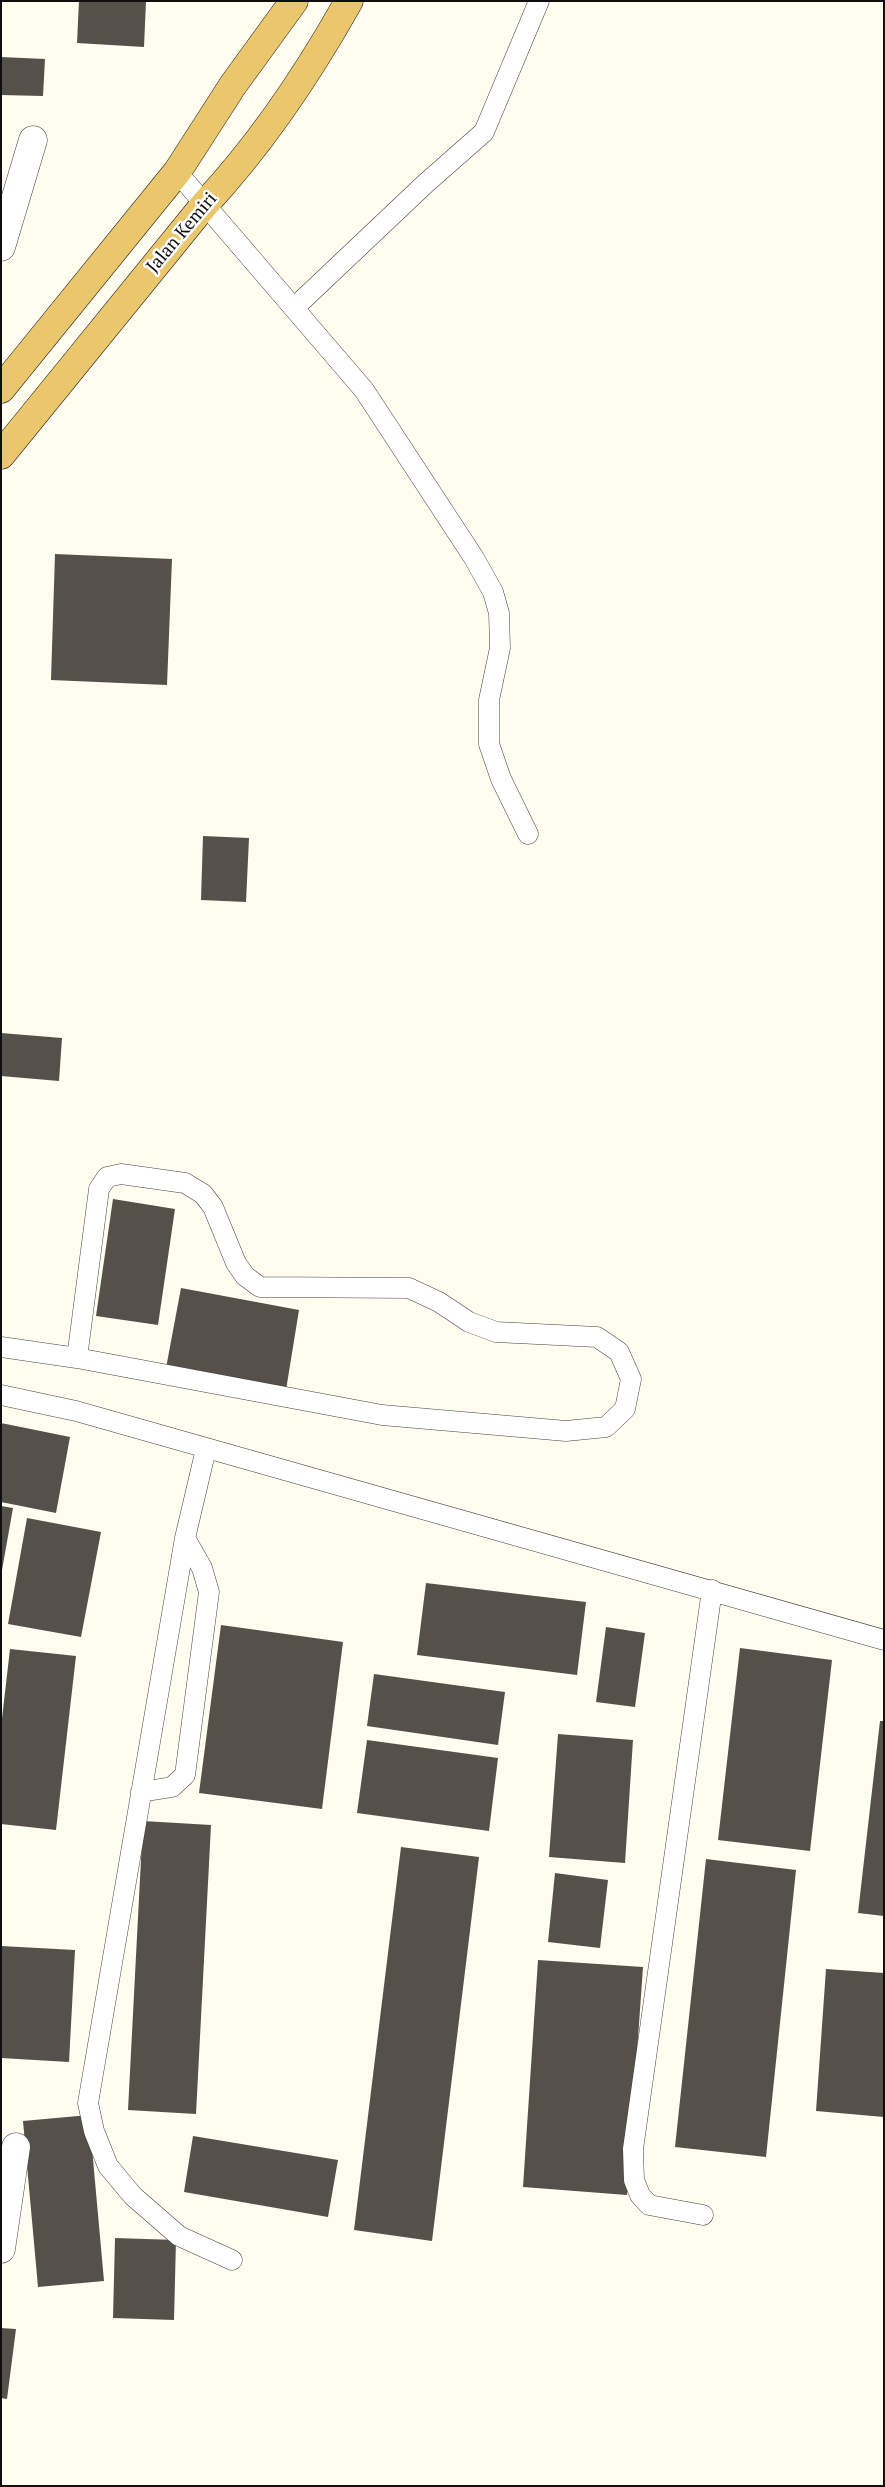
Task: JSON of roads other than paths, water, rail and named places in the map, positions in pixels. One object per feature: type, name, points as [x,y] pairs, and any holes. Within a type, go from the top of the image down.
[{"type":"highway","points":[[1,389],[177,172],[233,85],[294,1]]},
{"type":"highway","name":"Jalan Kemiri","points":[[1,455],[205,204],[240,167],[314,63],[349,1]]},
{"type":"street","points":[[1,247],[33,140]]},
{"type":"street","points":[[1,2249],[16,2147]]},
{"type":"lane","points":[[294,308],[484,132],[539,1]]},
{"type":"lane","points":[[177,172],[364,390],[474,558],[493,592],[498,613],[500,648],[489,700],[489,744],[501,780],[528,834]]},
{"type":"lane","points":[[1,1347],[76,1358],[382,1415],[566,1431],[606,1427],[624,1409],[631,1379],[619,1352],[597,1336],[496,1332],[469,1322],[439,1302],[409,1288],[260,1287],[245,1276],[236,1262],[213,1207],[203,1194],[185,1183],[121,1174],[107,1178],[99,1189],[76,1358]]},
{"type":"lane","points":[[1,1396],[76,1411],[884,1640]]},
{"type":"lane","points":[[206,1449],[184,1538],[88,2103],[92,2122],[108,2166],[133,2196],[180,2236],[232,2260]]},
{"type":"lane","points":[[141,1792],[172,1787],[185,1775],[209,1592],[202,1568],[184,1538]]},
{"type":"lane","points":[[704,2215],[649,2205],[640,2195],[634,2180],[633,2149],[712,1590]]}]
